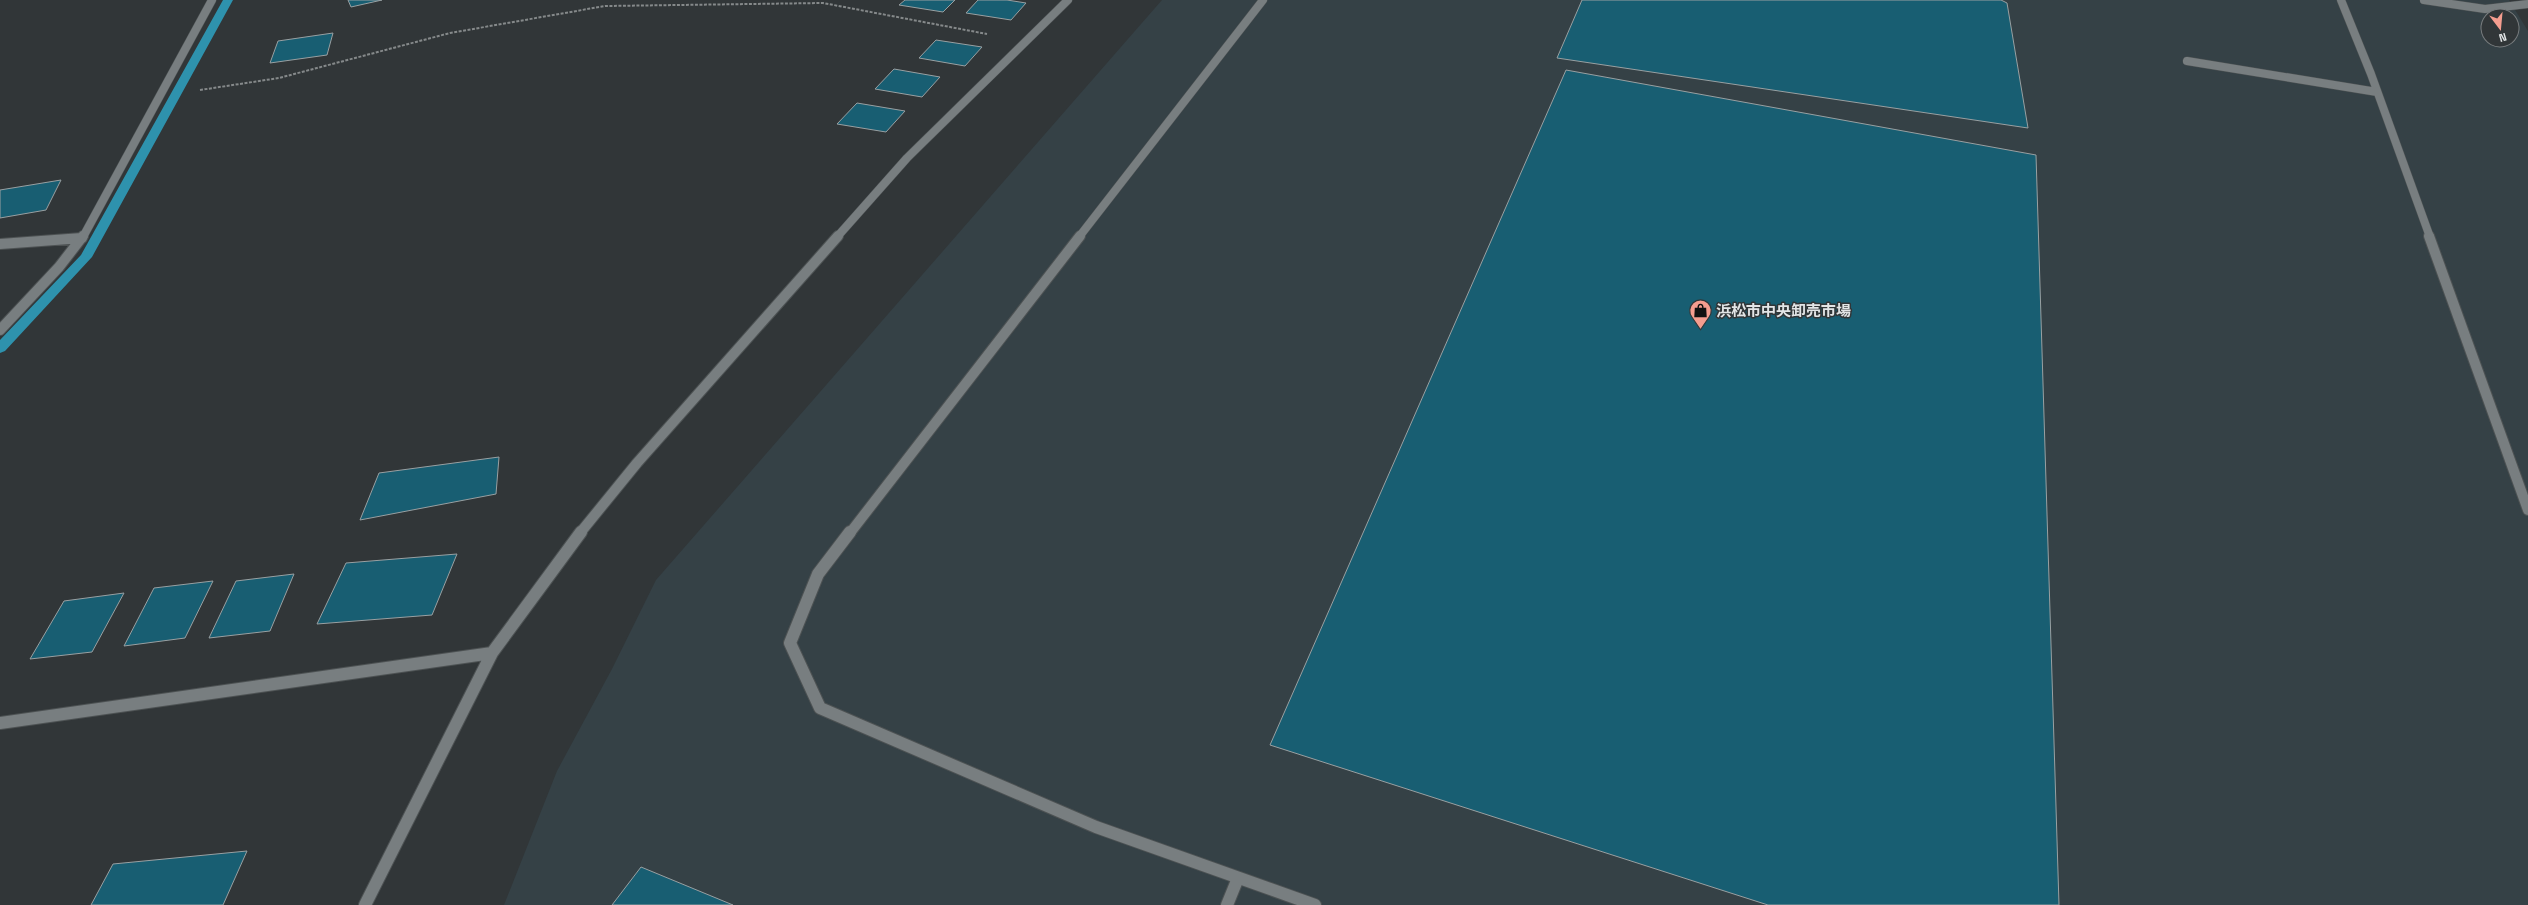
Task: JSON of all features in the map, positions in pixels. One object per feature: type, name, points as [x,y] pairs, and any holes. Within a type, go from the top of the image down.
[{"type":"street","points":[[0,330],[60,267],[82,238],[157,97],[212,0]]},
{"type":"street","points":[[365,905],[492,653],[566,551],[648,451],[907,158],[1068,0]]},
{"type":"street","points":[[1263,0],[818,574],[790,642],[820,708],[1096,827],[1315,905]]},
{"type":"street","points":[[2341,0],[2377,92],[2528,510]]},
{"type":"street","points":[[2424,0],[2485,8],[2528,4]]},
{"type":"street","points":[[2187,61],[2377,92]]},
{"type":"street","points":[[0,244],[82,238]]},
{"type":"street","points":[[0,722],[492,653]]},
{"type":"street","points":[[1227,905],[1238,878]]},
{"type":"path","points":[[157,97],[279,78],[450,33],[605,6],[823,3],[1024,42]]},
{"type":"shaded area","name":"浜松市中央卸売市場","points":[[1162,0],[2509,0],[2514,8],[2480,8],[2480,48],[2520,48],[2520,18],[2528,31],[2528,905],[504,905],[557,771],[612,669],[656,580]]},
{"type":"building","points":[[348,0],[382,0],[351,7]]},
{"type":"building","points":[[905,0],[955,0],[943,12],[899,5]]},
{"type":"building","points":[[978,0],[1007,0],[1026,3],[1011,20],[966,13]]},
{"type":"building","points":[[1582,0],[2001,0],[2007,3],[2028,128],[1557,58]]},
{"type":"building","points":[[333,33],[327,55],[270,63],[278,41]]},
{"type":"building","points":[[936,40],[982,47],[965,66],[919,58]]},
{"type":"building","points":[[894,69],[940,77],[922,97],[875,89]]},
{"type":"building","points":[[1566,70],[2036,155],[2059,905],[1768,905],[1270,745]]},
{"type":"building","points":[[857,103],[905,111],[886,132],[837,124]]},
{"type":"building","points":[[61,180],[46,210],[0,218],[0,190]]},
{"type":"building","points":[[499,457],[496,494],[360,520],[379,473]]},
{"type":"building","points":[[457,554],[432,615],[317,624],[346,563]]},
{"type":"building","points":[[294,574],[270,631],[209,638],[236,581]]},
{"type":"building","points":[[213,581],[185,638],[124,646],[154,588]]},
{"type":"building","points":[[124,593],[92,652],[30,659],[64,601]]},
{"type":"building","points":[[247,851],[223,905],[91,905],[113,864]]},
{"type":"building","points":[[641,867],[733,905],[612,905]]},
{"type":"waterway","points":[[0,348],[86,257],[228,0]]},
{"type":"place","name":"浜松市中央卸売市場","points":[[1700,330]]}]
